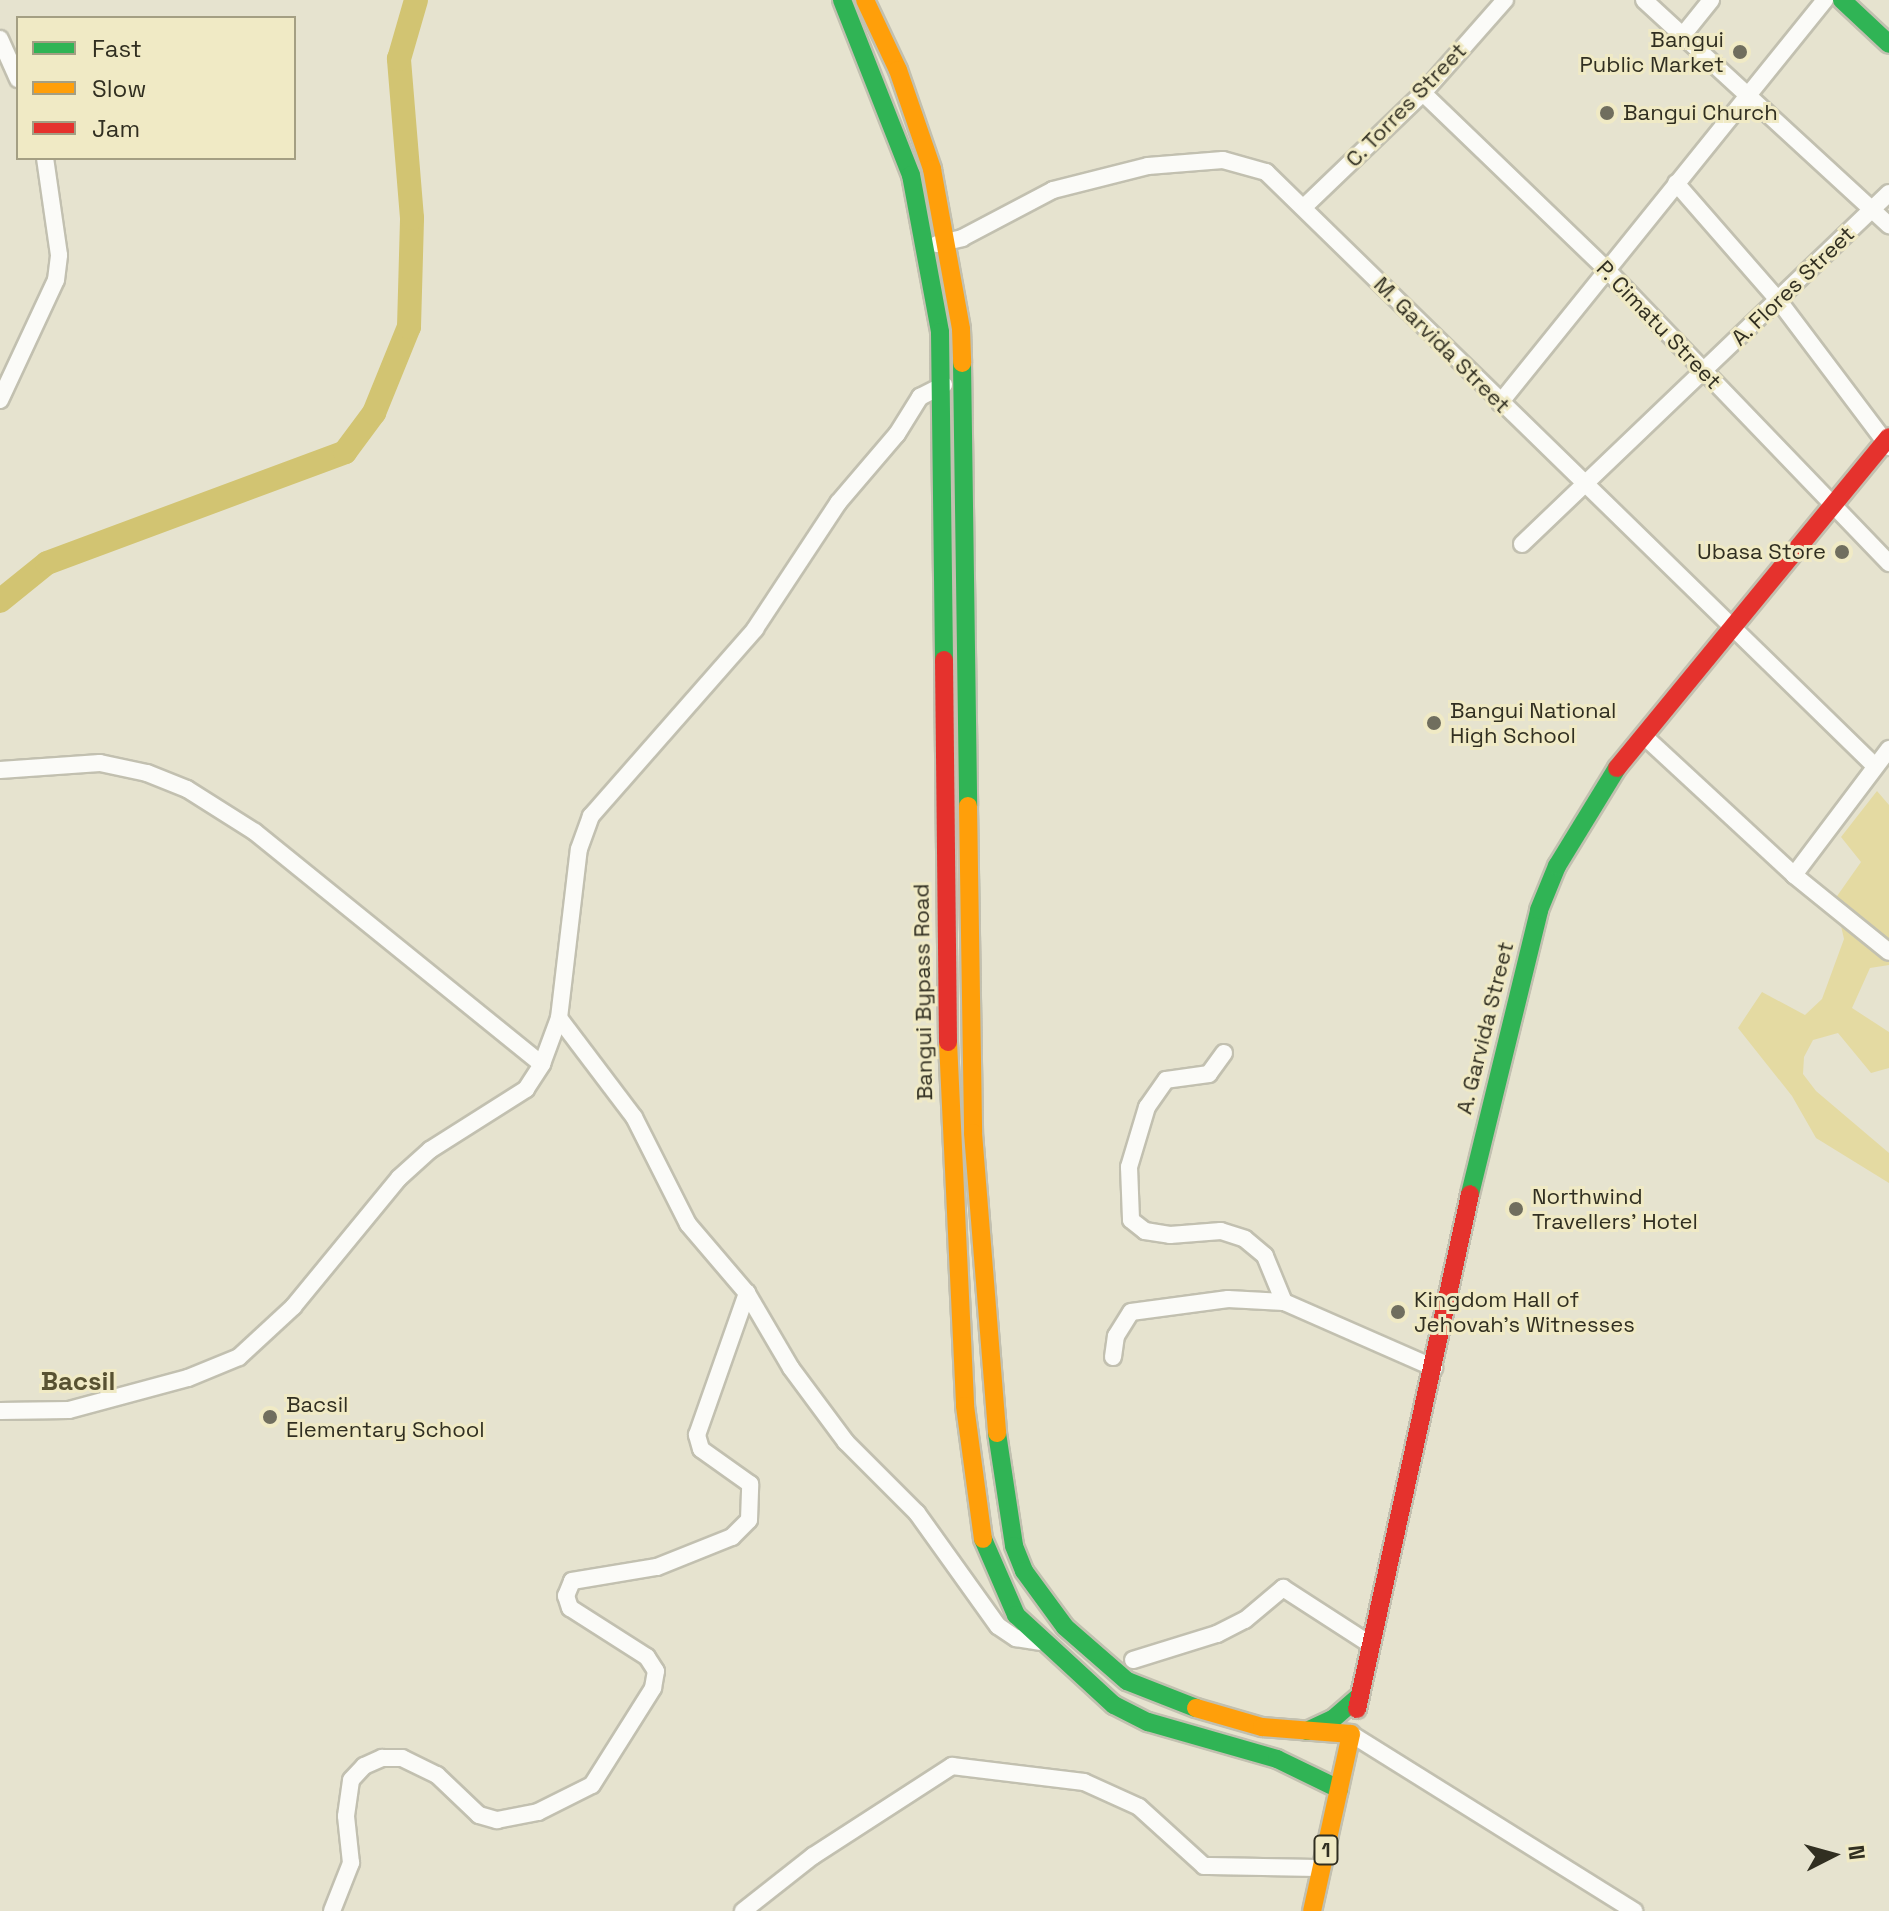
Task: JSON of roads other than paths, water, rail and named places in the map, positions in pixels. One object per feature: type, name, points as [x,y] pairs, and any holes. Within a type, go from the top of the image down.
[{"type":"main road","name":"Bangui Bypass Road","points":[[842,0],[897,130],[926,245],[944,385],[946,1030],[965,1406],[984,1549],[999,1588],[1040,1642],[1114,1705],[1148,1722],[1296,1768],[1339,1789]]},
{"type":"main road","points":[[865,0],[917,123],[947,242],[965,384],[973,1133],[1003,1500],[1024,1571],[1065,1627],[1127,1681],[1158,1697],[1214,1714],[1305,1731],[1351,1734]]},
{"type":"main road","points":[[1842,0],[1889,44]]},
{"type":"main road","name":"A. Garvida Street","points":[[1351,1734],[1493,1091],[1539,910],[1557,866],[1593,802],[1644,736],[1888,441]]},
{"type":"main road","points":[[1305,1731],[1333,1719],[1359,1696]]},
{"type":"main road","points":[[1207,1740],[1214,1714]]},
{"type":"main road","name":"1","points":[[1312,1911],[1351,1734]]},
{"type":"main road","points":[[1296,1768],[1316,1803],[1328,1843]]},
{"type":"street","points":[[1644,0],[1889,225]]},
{"type":"street","points":[[1683,35],[1711,0]]},
{"type":"street","points":[[1500,403],[1745,93],[1825,0]]},
{"type":"street","name":"C. Torres Street","points":[[1304,207],[1423,93],[1498,3]]},
{"type":"street","points":[[0,39],[16,75]]},
{"type":"street","name":"P. Cimatu Street","points":[[1423,93],[1607,270],[1889,563]]},
{"type":"street","points":[[0,400],[56,280],[59,255],[45,160]]},
{"type":"street","name":"M. Garvida Street","points":[[926,245],[947,242],[1053,190],[1186,161],[1250,164],[1304,207],[1500,403],[1875,766]]},
{"type":"street","points":[[1676,183],[1779,301],[1888,441]]},
{"type":"street","name":"A. Flores Street","points":[[1522,544],[1889,193]]},
{"type":"street","points":[[0,1411],[69,1410],[188,1378],[239,1357],[293,1307],[399,1178],[445,1140],[514,1099],[542,1064],[559,1018],[579,849],[591,816],[755,629],[838,503],[890,443],[920,397],[944,385],[965,384]]},
{"type":"street","points":[[1644,736],[1794,875],[1889,952]]},
{"type":"street","points":[[1794,875],[1889,749]]},
{"type":"street","points":[[0,770],[100,763],[147,773],[187,789],[255,832],[542,1064]]},
{"type":"street","points":[[559,1018],[634,1117],[688,1224],[747,1293],[791,1368],[846,1442],[917,1513],[984,1610],[1016,1638],[1040,1642]]},
{"type":"street","points":[[1224,1053],[1209,1074],[1166,1080],[1147,1107],[1129,1167],[1131,1220],[1157,1233],[1221,1231],[1245,1239],[1265,1256],[1284,1302]]},
{"type":"street","points":[[332,1911],[351,1863],[346,1816],[351,1780],[364,1766],[382,1758],[402,1758],[437,1775],[479,1815],[497,1820],[538,1812],[592,1785],[653,1688],[656,1671],[647,1657],[570,1608],[566,1596],[572,1581],[657,1567],[732,1537],[749,1520],[750,1484],[701,1449],[697,1435],[747,1293]]},
{"type":"street","points":[[1113,1357],[1122,1321],[1131,1312],[1228,1299],[1284,1302],[1434,1368]]},
{"type":"street","points":[[1133,1660],[1217,1634],[1245,1620],[1283,1588],[1371,1645]]},
{"type":"street","points":[[1351,1734],[1547,1861],[1634,1911]]},
{"type":"street","points":[[743,1911],[813,1856],[952,1766],[1084,1782],[1139,1807],[1204,1866],[1322,1868]]},
{"type":"waterway","points":[[0,601],[47,563],[345,452],[374,413],[409,327],[412,218],[399,59],[416,0]]},
{"type":"place","name":"Bangui Public Market","points":[[1740,52]]},
{"type":"place","name":"Bangui Church","points":[[1607,113]]},
{"type":"place","name":"Ubasa Store","points":[[1842,552]]},
{"type":"place","name":"Bangui National High School","points":[[1434,723]]},
{"type":"place","name":"Northwind Travellers' Hotel","points":[[1516,1209]]},
{"type":"place","name":"Kingdom Hall of Jehovah's Witnesses","points":[[1398,1312]]},
{"type":"place","name":"Bacsil Elementary School","points":[[270,1417]]},
{"type":"district","name":"Bacsil","points":[[78,1382]]}]
